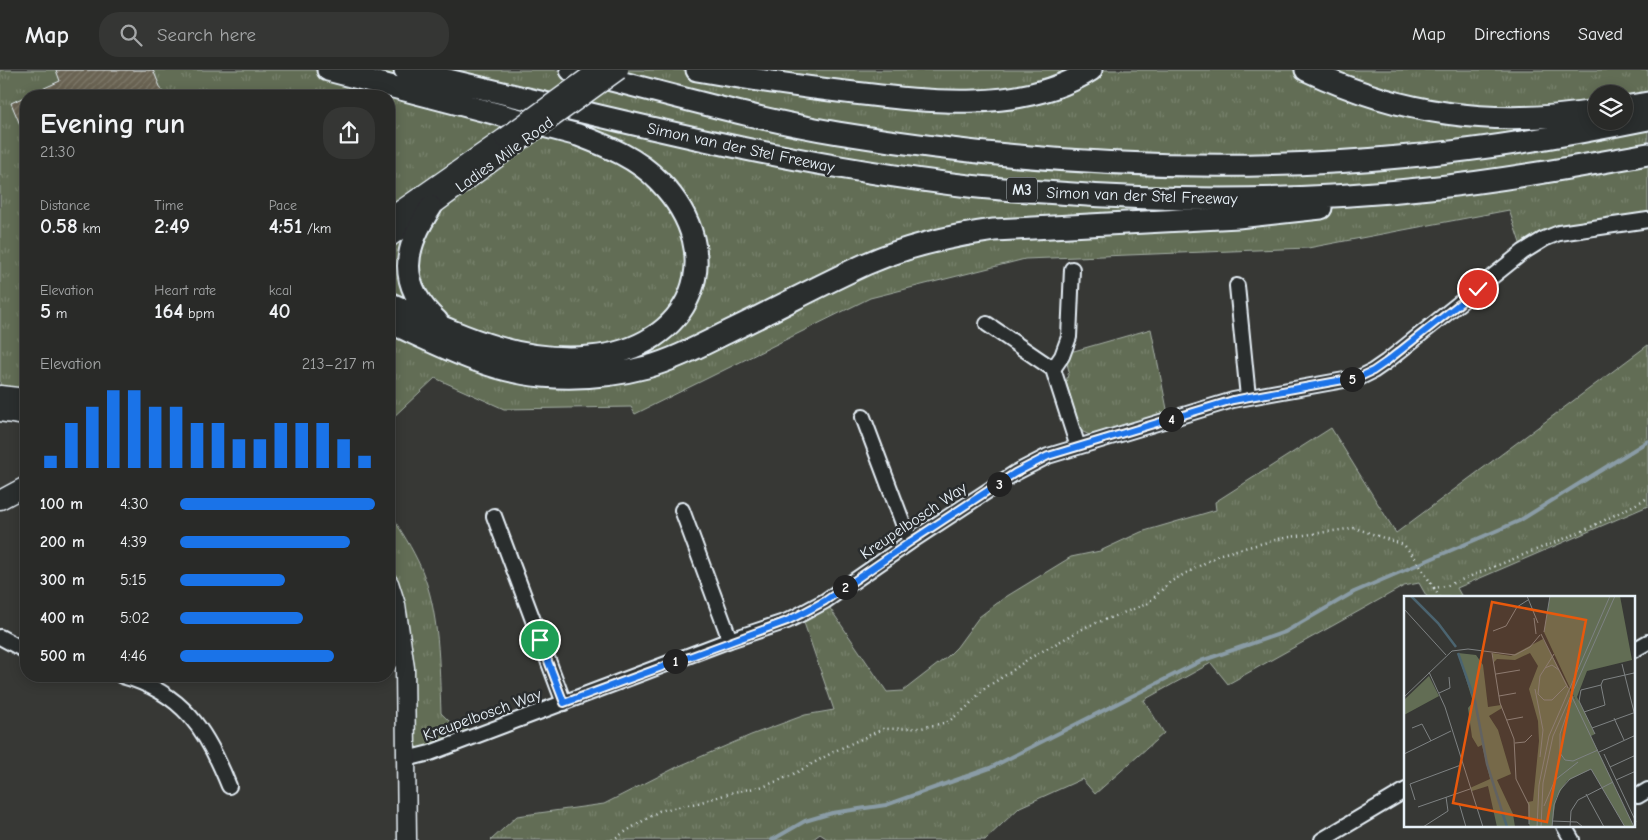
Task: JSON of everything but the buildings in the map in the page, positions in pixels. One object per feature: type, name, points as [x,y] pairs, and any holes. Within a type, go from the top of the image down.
[{"type":"highway","points":[[328,70],[578,136],[623,154],[659,180],[672,194],[685,216],[694,237],[697,261],[695,283],[686,304],[674,321],[658,335],[638,346],[616,354],[591,358],[563,358],[534,356],[488,346],[395,306]]},
{"type":"highway","name":"Simon van der Stel Freeway","points":[[405,70],[744,150],[831,166],[971,187],[1083,195],[1243,199],[1374,193],[1432,188],[1532,174],[1648,154]]},
{"type":"highway","name":"Simon van der Stel Freeway","points":[[572,70],[753,117],[835,132],[961,151],[1090,162],[1228,165],[1349,161],[1412,156],[1517,142],[1648,119]]},
{"type":"highway","points":[[697,70],[770,82],[895,98],[967,102],[996,100],[1048,89],[1091,70]]},
{"type":"highway","points":[[1306,70],[1354,90],[1390,102],[1461,116],[1532,119],[1588,112]]},
{"type":"highway","points":[[1633,106],[1648,103]]},
{"type":"highway","points":[[395,325],[471,359],[514,371],[540,376],[567,377],[621,372],[646,367],[684,353],[867,264],[904,249],[958,235],[994,230],[1176,221],[1284,213],[1394,197],[1432,188]]},
{"type":"highway","points":[[431,206],[419,224],[414,237],[408,260],[408,272],[419,301],[445,328]]},
{"type":"main road","name":"Ladies Mile Road","points":[[395,233],[598,70]]},
{"type":"main road","name":"Ladies Mile Road","points":[[395,214],[619,70]]},
{"type":"main road","points":[[0,395],[20,397]]},
{"type":"main road","points":[[0,412],[20,415]]},
{"type":"main road","points":[[0,500],[20,489]]},
{"type":"main road","points":[[0,508],[20,500]]},
{"type":"main road","points":[[395,602],[405,668],[407,840]]},
{"type":"street","name":"Kreupelbosch Way","points":[[406,758],[430,753],[730,640],[787,621],[825,601],[910,542],[1031,464],[1048,456],[1248,397],[1360,377],[1386,362],[1523,252],[1544,240],[1559,233],[1648,220]]},
{"type":"street","points":[[1053,369],[1062,356],[1069,337],[1072,269]]},
{"type":"street","points":[[1237,286],[1248,397]]},
{"type":"street","points":[[987,324],[1053,369],[1078,447]]},
{"type":"street","points":[[863,417],[910,542]]},
{"type":"street","points":[[682,510],[730,640]]},
{"type":"street","points":[[494,516],[564,703]]},
{"type":"street","points":[[0,637],[20,648]]},
{"type":"street","points":[[1636,649],[1648,642]]},
{"type":"street","points":[[139,682],[169,697],[199,725],[229,786]]},
{"type":"street","points":[[1329,838],[1404,791]]},
{"type":"street","points":[[1565,828],[1572,840]]},
{"type":"path","points":[[1434,588],[1446,586],[1583,531],[1648,498]]},
{"type":"path","points":[[612,840],[659,811],[766,786],[790,776],[837,750],[883,729],[921,728],[948,722],[966,708],[985,688],[1028,659],[1088,626],[1146,604],[1170,582],[1221,554],[1283,538],[1355,528],[1404,545],[1415,558],[1439,596]]},
{"type":"green space","points":[[0,70],[598,70],[395,214],[395,90],[20,90],[20,397],[0,395]]},
{"type":"green space","points":[[619,70],[1648,70],[1648,220],[1559,233],[1523,252],[1509,210],[1308,248],[1025,259],[870,298],[635,414],[631,407],[504,409],[435,378],[395,415],[395,234]]},
{"type":"green space","points":[[1151,329],[1168,414],[1092,436],[1083,432],[1080,428],[1066,382],[1069,371],[1066,360],[1069,349],[1074,351]]},
{"type":"green space","points":[[1648,345],[1648,506],[1457,588],[1461,596],[1426,596],[1419,583],[1404,586],[1228,684],[1211,663],[1144,700],[1164,733],[1095,794],[1082,779],[1020,807],[985,840],[829,840],[820,834],[812,840],[491,840],[517,816],[604,804],[677,767],[751,735],[805,715],[834,710],[801,614],[825,601],[887,692],[903,691],[947,657],[957,647],[979,617],[1004,598],[1071,557],[1100,551],[1141,532],[1216,510],[1215,502],[1331,428],[1396,533]]},
{"type":"green space","points":[[395,522],[418,561],[432,603],[439,658],[441,713],[456,728],[466,724],[471,737],[406,759],[395,645]]},
{"type":"waterway","points":[[772,840],[805,821],[832,813],[886,805],[990,768],[1201,661],[1285,632],[1354,592],[1519,521],[1648,441]]},
{"type":"route","points":[[540,640],[564,703],[730,640],[787,621],[825,601],[910,542],[1031,464],[1048,456],[1233,400],[1360,377],[1386,362],[1478,289]]}]
